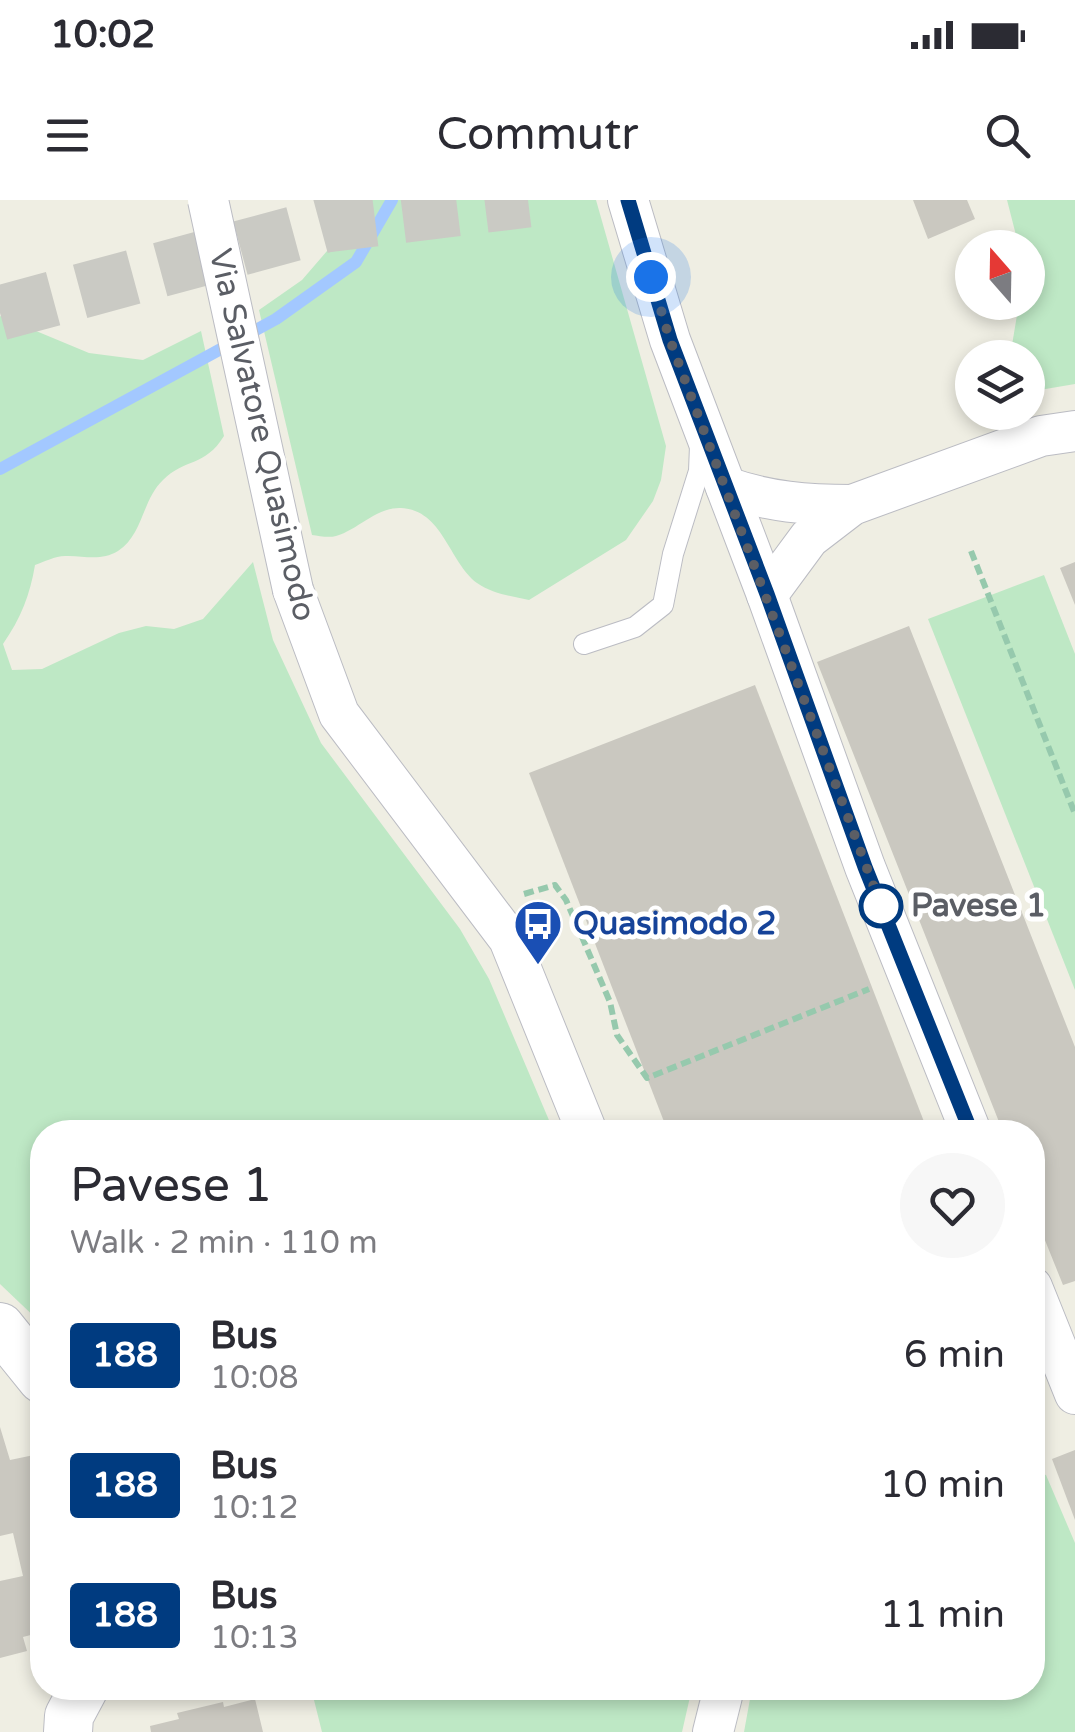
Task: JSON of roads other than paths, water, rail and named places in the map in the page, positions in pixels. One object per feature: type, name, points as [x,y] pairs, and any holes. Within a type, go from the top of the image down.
[{"type":"street","name":"Via Salvatore Quasimodo","points":[[208,200],[293,590],[338,714],[510,939],[582,1120]]},
{"type":"street","points":[[630,207],[670,340],[767,594],[862,860],[966,1120]]},
{"type":"street","points":[[767,594],[810,538],[852,505],[1041,436],[1075,431]]},
{"type":"street","points":[[726,488],[794,505],[852,505]]},
{"type":"street","points":[[1045,1320],[1075,1394]]},
{"type":"street","points":[[0,1327],[30,1364]]},
{"type":"street","points":[[68,1732],[69,1716],[78,1700]]},
{"type":"street","points":[[713,1732],[721,1700]]},
{"type":"lane","points":[[584,644],[635,627],[662,606],[699,471],[700,420]]},
{"type":"waterway","points":[[0,469],[276,319],[356,262],[392,200]]},
{"type":"tunnel","points":[[0,313],[326,225],[528,200]]},
{"type":"place","name":"Pavese 1","points":[[881,906]]},
{"type":"place","name":"Quasimodo 2","points":[[538,966]]}]
